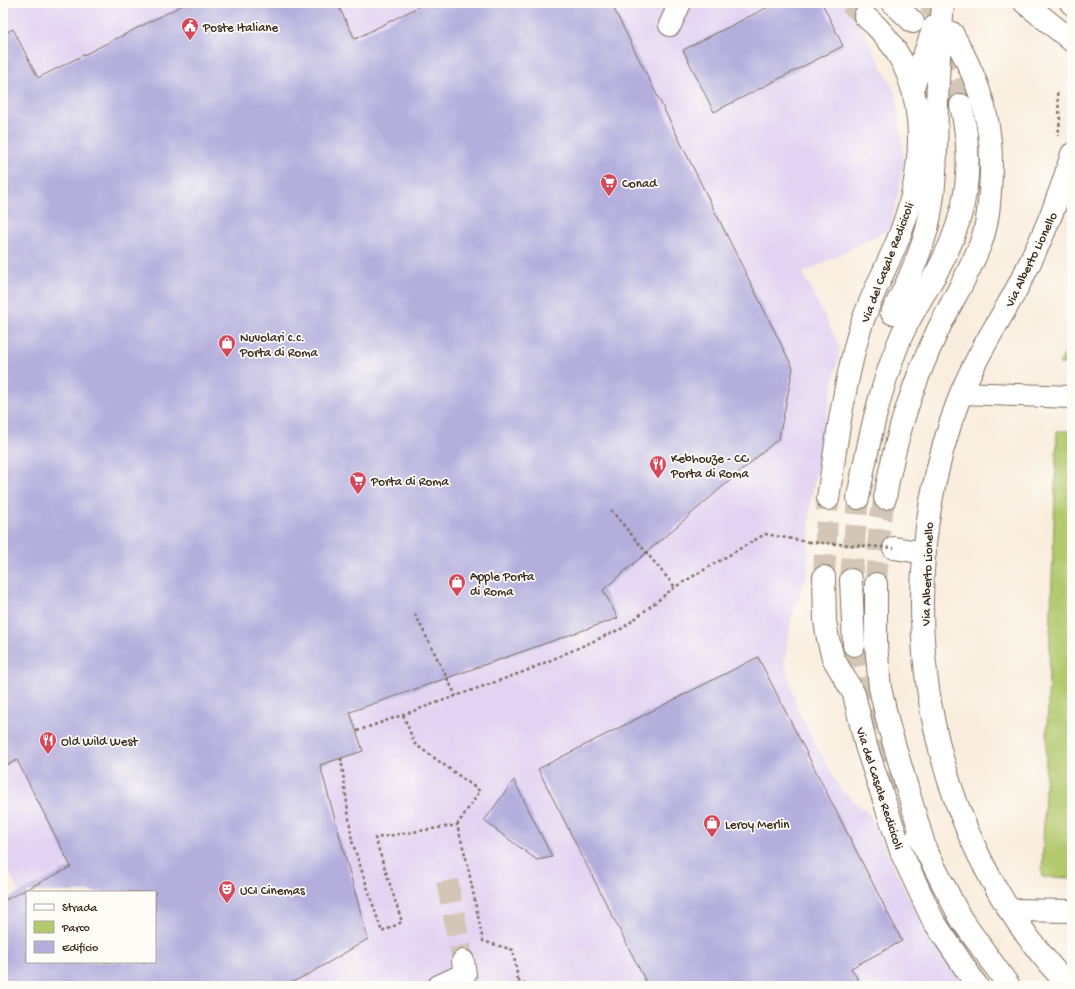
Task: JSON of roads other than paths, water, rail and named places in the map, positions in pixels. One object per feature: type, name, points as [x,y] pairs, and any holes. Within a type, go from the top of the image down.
[{"type":"street","points":[[670,25],[680,3]]},
{"type":"street","points":[[893,3],[913,22]]},
{"type":"street","points":[[913,86],[943,3]]},
{"type":"street","points":[[892,313],[916,265],[927,229],[932,205],[936,168],[938,76],[943,3]]},
{"type":"street","points":[[1025,3],[1072,41]]},
{"type":"street","name":"Via del Casale Redicicoli","points":[[828,499],[851,362],[871,299],[899,236],[916,178],[919,139],[918,113],[913,86],[892,43],[865,16]]},
{"type":"street","points":[[885,498],[895,446],[908,403],[937,332],[981,243],[989,207],[992,155],[987,115],[968,63],[952,33]]},
{"type":"street","points":[[858,498],[879,400],[892,359],[901,337],[950,246],[962,215],[967,179],[968,158],[967,136],[961,105]]},
{"type":"street","name":"Via Alberto Lionello","points":[[1065,147],[1061,192],[1044,234],[1015,292],[970,370],[961,394],[935,477],[930,499],[925,553],[923,600],[924,654],[932,719],[944,766],[964,823],[976,850],[1009,910],[1050,965],[1069,986]]},
{"type":"street","points":[[961,394],[1072,397]]},
{"type":"street","points":[[894,548],[925,553]]},
{"type":"street","name":"Via del Casale Redicicoli","points":[[824,577],[825,621],[833,658],[854,694],[866,746],[902,854],[933,920],[977,986]]},
{"type":"street","points":[[851,580],[854,645]]},
{"type":"street","points":[[876,584],[876,644],[880,688],[889,727],[925,848]]},
{"type":"street","points":[[894,789],[961,918],[1009,986]]},
{"type":"street","points":[[1009,910],[1072,911]]},
{"type":"street","points":[[439,986],[464,968]]},
{"type":"tunnel","points":[[849,3],[865,16]]},
{"type":"tunnel","points":[[929,3],[950,31]]},
{"type":"tunnel","points":[[936,52],[941,59],[961,105]]},
{"type":"tunnel","points":[[851,580],[858,498]]},
{"type":"tunnel","points":[[876,584],[880,520],[885,498]]},
{"type":"tunnel","points":[[824,577],[828,499]]},
{"type":"tunnel","points":[[854,645],[870,718],[894,789]]},
{"type":"tunnel","points":[[447,881],[463,961]]},
{"type":"place","name":"Poste Italiane","points":[[190,41]]},
{"type":"place","name":"Conad","points":[[609,197]]},
{"type":"place","name":"Nuvolari c.c. Porta di Roma","points":[[227,358]]},
{"type":"place","name":"Kebhouze - CC Porta di Roma","points":[[658,479]]},
{"type":"place","name":"Porta di Roma","points":[[358,495]]},
{"type":"place","name":"Apple Porta di Roma","points":[[457,597]]},
{"type":"place","name":"Old Wild West","points":[[48,755]]},
{"type":"place","name":"Leroy Merlin","points":[[712,838]]},
{"type":"place","name":"UCI Cinemas","points":[[227,904]]}]
